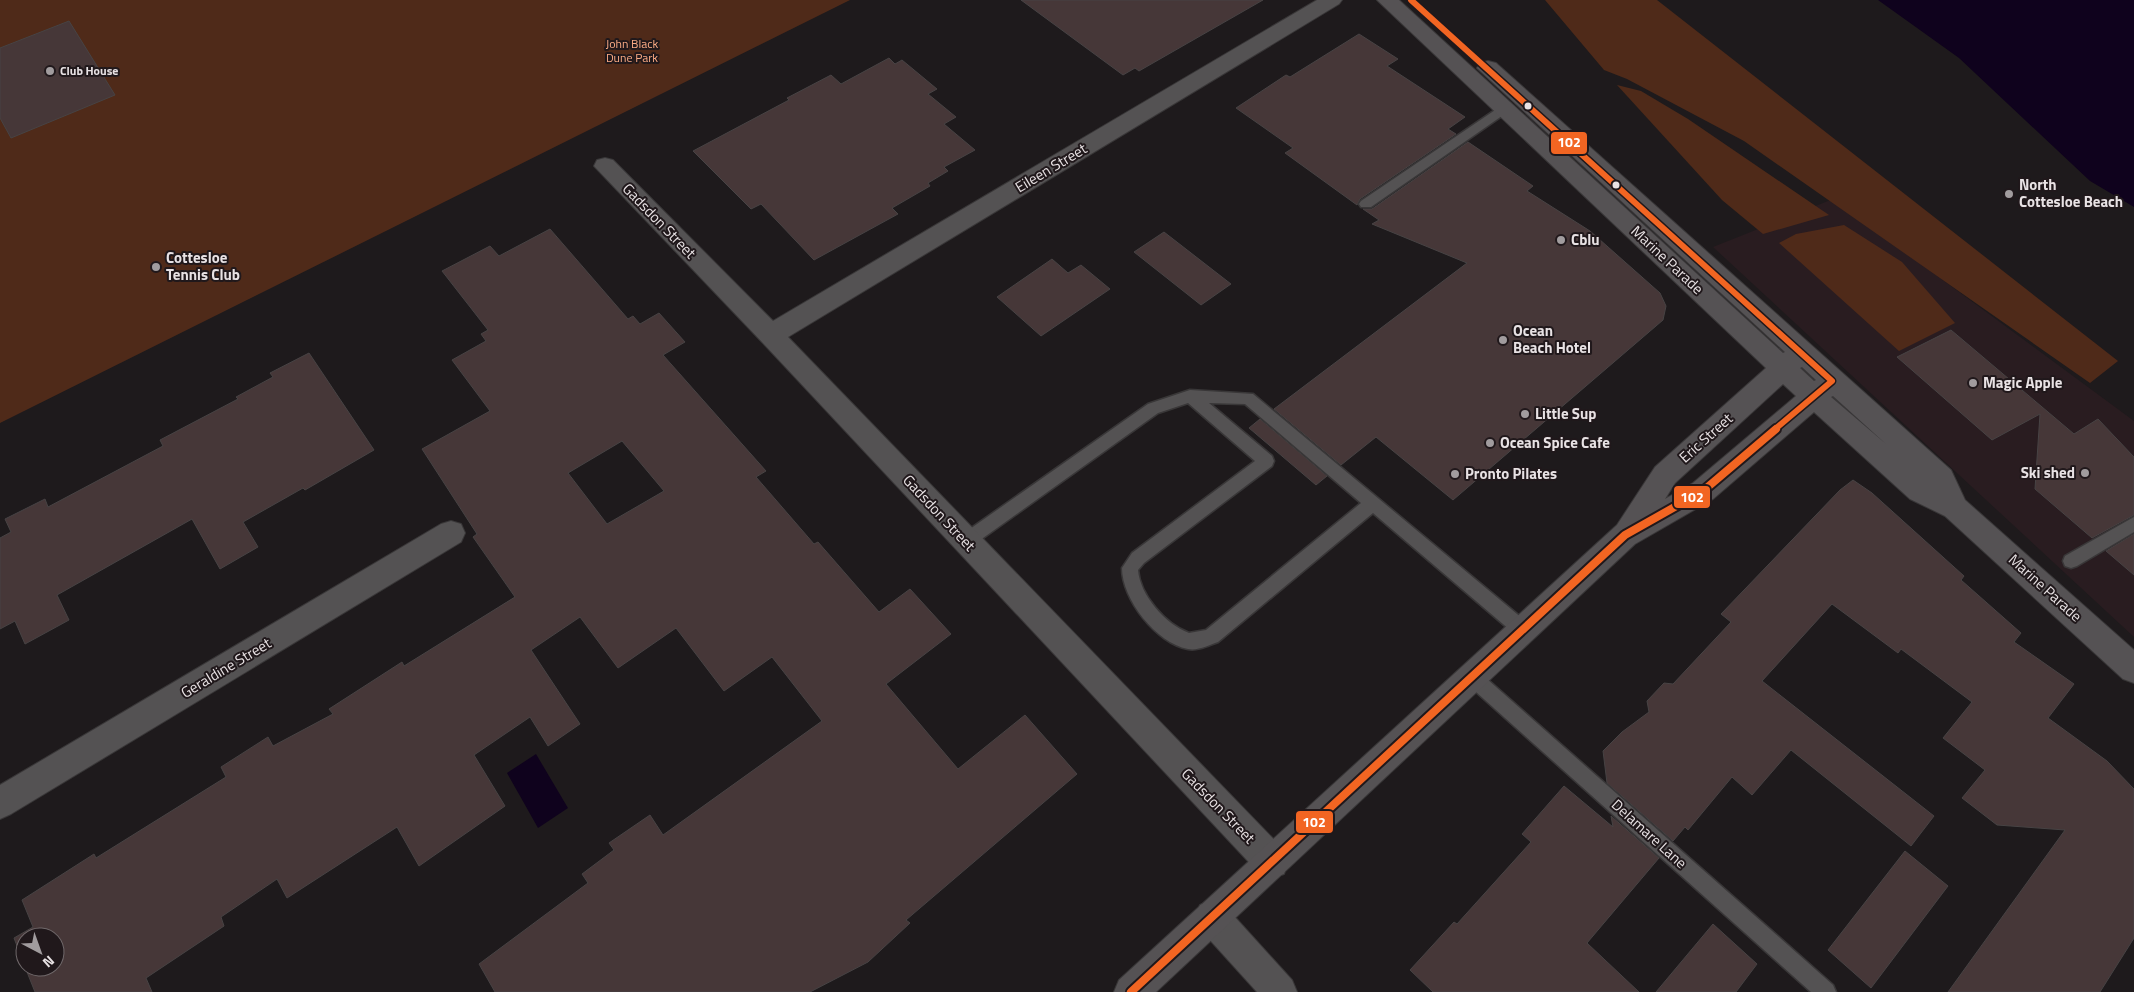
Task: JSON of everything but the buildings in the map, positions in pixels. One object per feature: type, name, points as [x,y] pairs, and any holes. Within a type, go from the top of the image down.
[{"type":"main road","name":"Marine Parade","points":[[1388,0],[1504,108],[1823,388],[1920,491],[1955,508],[2134,669]]},
{"type":"main road","name":"Marine Parade","points":[[1411,0],[1526,102],[1792,360]]},
{"type":"main road","name":"Eric Street","points":[[1131,992],[1625,535],[1665,475],[1792,360]]},
{"type":"main road","name":"Eric Street","points":[[1625,535],[1703,491],[1823,388]]},
{"type":"street","name":"Eileen Street","points":[[771,335],[1332,0]]},
{"type":"street","name":"Gadsdon Street","points":[[605,166],[771,335],[1272,862]]},
{"type":"street","name":"Geraldine Street","points":[[0,803],[451,533]]},
{"type":"street","points":[[1212,917],[1280,992]]},
{"type":"lane","points":[[1366,204],[1504,108]]},
{"type":"lane","points":[[1190,396],[1266,461],[1138,558],[1130,568],[1130,581],[1135,594],[1151,613],[1184,640],[1199,641],[1212,636],[1373,503]]},
{"type":"lane","points":[[968,544],[966,541],[1153,408],[1190,396],[1248,398],[1523,630]]},
{"type":"lane","points":[[2071,561],[2134,524]]},
{"type":"lane","name":"Delamare Lane","points":[[1472,677],[1826,992]]},
{"type":"shaded area","points":[[1878,0],[2134,0],[2134,207],[2090,181],[1959,58]]},
{"type":"shaded area","points":[[1833,199],[2134,421],[2134,637],[1713,247]]},
{"type":"shaded area","points":[[536,754],[568,808],[538,828],[507,773]]},
{"type":"green space","name":"Cottesloe Tennis Club","points":[[0,0],[850,0],[0,423]]},
{"type":"green space","points":[[1545,0],[1657,0],[2118,361],[2090,383],[1744,141],[1627,79],[1604,70]]},
{"type":"green space","points":[[1617,85],[1641,91],[1688,119],[1829,215],[1763,234],[1722,200]]},
{"type":"green space","points":[[1844,225],[1902,262],[1955,323],[1899,351],[1779,243],[1796,234]]},
{"type":"transit line","name":"102","points":[[1131,992],[1625,535],[1703,491],[1832,381],[1411,0]]},
{"type":"place","name":"Club House","points":[[50,71]]},
{"type":"place","name":"North Cottesloe Beach","points":[[2009,194]]},
{"type":"place","name":"Cblu","points":[[1561,240]]},
{"type":"place","name":"Cottesloe Tennis Club","points":[[156,267]]},
{"type":"place","name":"Ocean Beach Hotel","points":[[1503,340]]},
{"type":"place","name":"Magic Apple","points":[[1973,383]]},
{"type":"place","name":"Little Sup","points":[[1525,414]]},
{"type":"place","name":"Ocean Spice Cafe","points":[[1490,443]]},
{"type":"place","name":"Ski shed","points":[[2085,473]]},
{"type":"place","name":"Pronto Pilates","points":[[1455,474]]},
{"type":"park label","name":"John Black Dune Park","points":[[632,51]]}]
